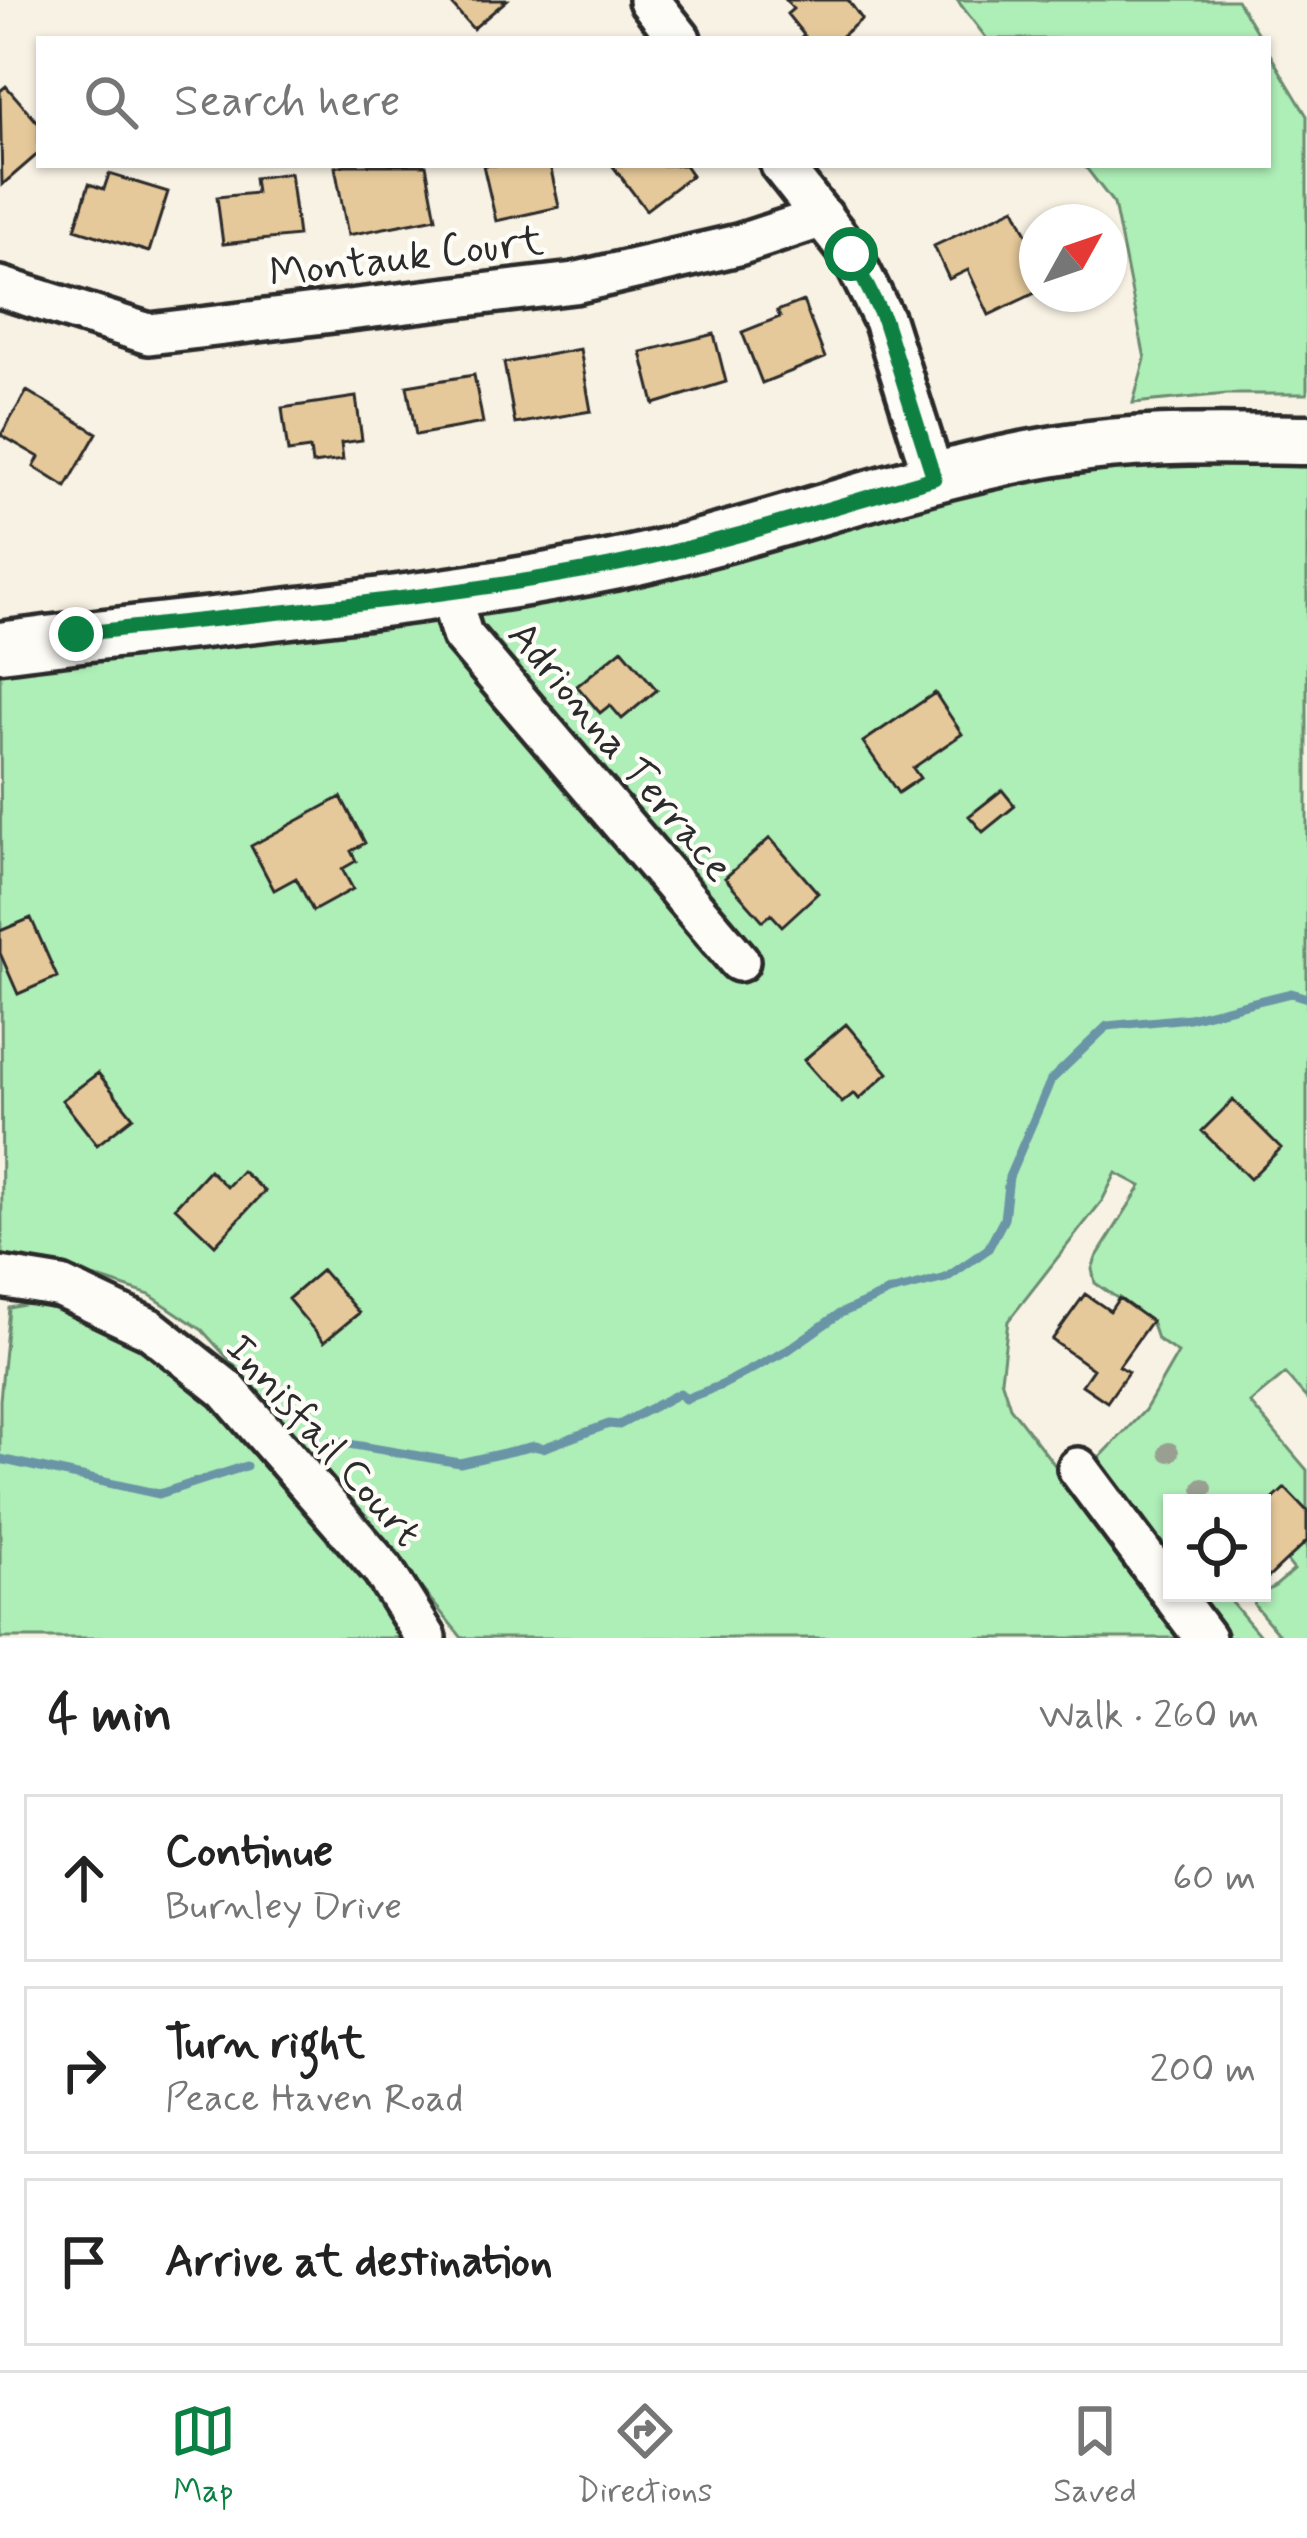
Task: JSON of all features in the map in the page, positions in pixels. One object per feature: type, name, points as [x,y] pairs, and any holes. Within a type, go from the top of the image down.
[{"type":"main road","points":[[0,647],[449,592],[674,552],[934,478],[1087,446],[1196,438],[1307,440]]},
{"type":"street","points":[[649,0],[678,36]]},
{"type":"street","points":[[783,168],[851,254],[884,320],[934,478]]},
{"type":"street","name":"Montauk Court","points":[[0,286],[149,334],[574,283],[738,245],[823,217]]},
{"type":"street","name":"Adrionna Terrace","points":[[449,592],[462,635],[475,652],[739,961]]},
{"type":"street","name":"Innisfail Court","points":[[0,1277],[61,1287],[150,1329],[227,1390],[383,1570],[426,1638]]},
{"type":"street","points":[[1078,1468],[1205,1638]]},
{"type":"green space","points":[[957,0],[1237,0],[1259,36],[985,36]]},
{"type":"green space","points":[[1271,56],[1307,116],[1307,394],[1227,394],[1133,403],[1145,359],[1127,269],[1127,204],[1114,204],[1086,168],[1271,168]]},
{"type":"green space","points":[[1256,456],[1307,459],[1307,1399],[1285,1374],[1250,1403],[1307,1470],[1307,1511],[1285,1489],[1271,1502],[1271,1494],[1163,1494],[1163,1592],[1102,1514],[1086,1472],[1145,1410],[1178,1353],[1157,1339],[1151,1321],[1095,1283],[1096,1258],[1141,1186],[1116,1173],[1102,1201],[1008,1321],[1001,1379],[1010,1407],[1188,1638],[462,1638],[284,1420],[202,1330],[150,1295],[101,1279],[40,1269],[21,1271],[2,1260],[0,667],[696,567],[974,484],[1031,473]]},
{"type":"green space","points":[[49,1300],[199,1374],[384,1591],[400,1629],[398,1638],[0,1638],[0,1400],[9,1308]]},
{"type":"green space","points":[[1307,1541],[1307,1638],[1282,1638],[1255,1606],[1254,1602],[1271,1602],[1271,1589],[1294,1570],[1286,1560]]},
{"type":"green space","points":[[1172,1602],[1232,1602],[1262,1638],[1204,1638]]},
{"type":"building","points":[[448,0],[507,0],[473,29]]},
{"type":"building","points":[[786,0],[848,0],[862,19],[842,36],[803,36],[787,14],[793,9]]},
{"type":"building","points":[[6,86],[36,121],[36,156],[2,185],[0,91]]},
{"type":"building","points":[[335,168],[427,168],[436,218],[348,235]]},
{"type":"building","points":[[484,168],[551,168],[559,207],[496,221]]},
{"type":"building","points":[[614,168],[687,168],[692,175],[646,210]]},
{"type":"building","points":[[290,173],[298,236],[223,244],[217,197],[256,193],[254,178]]},
{"type":"building","points":[[109,174],[168,192],[149,252],[75,229],[89,184],[104,189]]},
{"type":"building","points":[[1015,208],[1019,217],[1019,301],[989,315],[968,270],[949,279],[934,246]]},
{"type":"building","points":[[803,301],[825,358],[762,383],[742,332],[780,317],[777,311]]},
{"type":"building","points":[[714,334],[726,382],[654,404],[641,352]]},
{"type":"building","points":[[580,349],[591,411],[515,424],[504,363]]},
{"type":"building","points":[[474,375],[483,423],[416,435],[407,386]]},
{"type":"building","points":[[27,391],[97,433],[66,487],[34,467],[39,457],[1,435]]},
{"type":"building","points":[[356,397],[362,440],[341,443],[343,460],[312,464],[310,449],[288,452],[282,408]]},
{"type":"building","points":[[622,649],[657,690],[622,719],[610,705],[600,713],[577,686]]},
{"type":"building","points":[[935,693],[962,734],[913,768],[920,778],[898,793],[863,742]]},
{"type":"building","points":[[1002,790],[1015,806],[983,832],[969,816]]},
{"type":"building","points":[[341,797],[365,843],[351,851],[356,861],[342,869],[353,889],[313,911],[296,878],[274,890],[251,846]]},
{"type":"building","points":[[770,838],[818,893],[782,926],[771,914],[763,921],[725,878]]},
{"type":"building","points":[[31,918],[57,977],[18,994],[0,953],[0,931]]},
{"type":"building","points":[[846,1024],[888,1073],[859,1099],[854,1093],[842,1103],[804,1060]]},
{"type":"building","points":[[98,1073],[133,1117],[97,1145],[62,1100]]},
{"type":"building","points":[[1233,1100],[1281,1148],[1250,1179],[1202,1131]]},
{"type":"building","points":[[209,1170],[227,1187],[242,1171],[265,1191],[215,1245],[175,1207]]},
{"type":"building","points":[[322,1270],[359,1313],[324,1342],[288,1299]]},
{"type":"building","points":[[1085,1294],[1110,1311],[1119,1298],[1151,1321],[1119,1366],[1128,1372],[1107,1402],[1082,1385],[1093,1369],[1052,1340]]},
{"type":"building","points":[[1285,1488],[1307,1511],[1307,1541],[1271,1575],[1271,1501]]},
{"type":"waterway","points":[[331,1441],[460,1463],[543,1448],[609,1424],[619,1425],[680,1393],[685,1399],[722,1385],[788,1350],[839,1314],[889,1292],[946,1278],[988,1249],[1004,1219],[1009,1177],[1051,1080],[1107,1026],[1189,1018],[1291,993],[1307,998]]},
{"type":"waterway","points":[[0,1459],[159,1494],[246,1466]]},
{"type":"route","points":[[76,634],[449,592],[605,566],[674,552],[934,478],[884,320],[851,254]]}]
